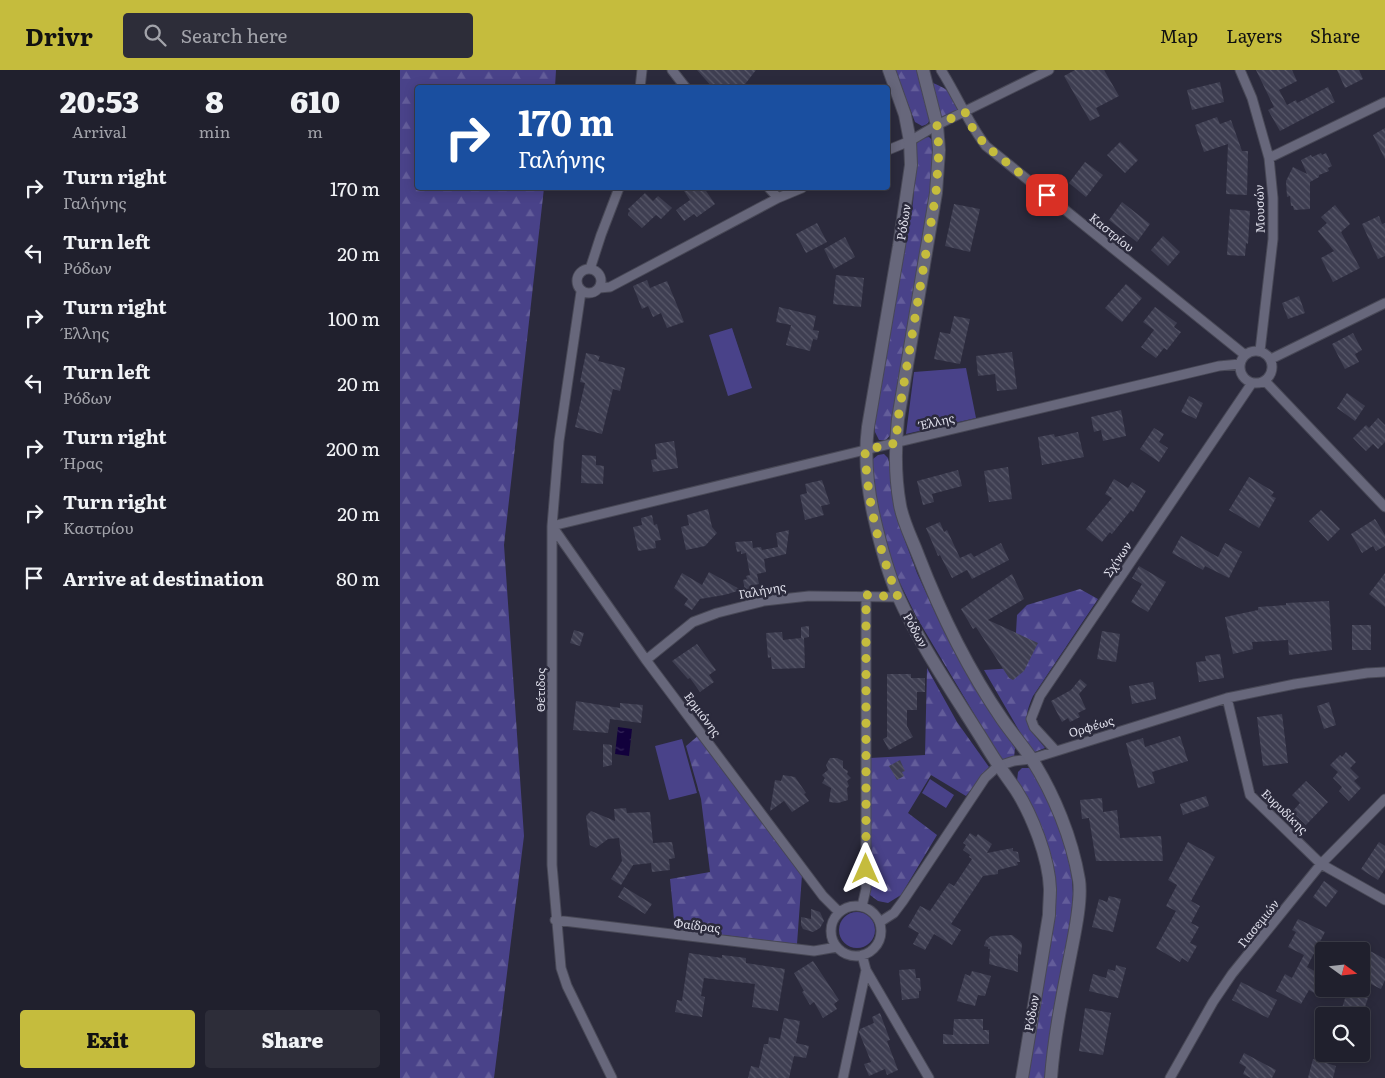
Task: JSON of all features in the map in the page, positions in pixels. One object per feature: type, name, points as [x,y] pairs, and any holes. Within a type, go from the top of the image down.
[{"type":"street","points":[[640,85],[642,70]]},
{"type":"street","points":[[672,70],[684,85]]},
{"type":"street","name":"Ρόδων","points":[[889,70],[905,115],[910,141],[911,166],[865,450],[869,494],[877,531],[898,597],[998,766],[1016,791],[1031,820],[1046,861],[1050,888],[1049,915],[1022,1078]]},
{"type":"street","name":"Καστρίου","points":[[941,70],[973,129],[986,146],[1245,355]]},
{"type":"street","points":[[890,149],[910,141],[937,125],[1048,70]]},
{"type":"street","name":"Μουσών","points":[[1240,70],[1252,98],[1269,158],[1273,198],[1273,239],[1260,351]]},
{"type":"street","points":[[925,71],[937,125],[939,150],[936,193],[898,419],[896,443],[900,506],[936,602],[963,655],[1001,718],[1031,759],[1053,797],[1062,820],[1079,882],[1075,932],[1053,1052],[1051,1078]]},
{"type":"street","points":[[1269,158],[1385,102]]},
{"type":"street","points":[[590,269],[618,190]]},
{"type":"street","points":[[771,190],[778,198]]},
{"type":"street","points":[[599,288],[600,277],[595,271],[590,269],[581,272],[577,278],[577,286],[581,292],[589,293],[599,288],[610,287],[778,198],[797,190]]},
{"type":"street","points":[[600,277],[623,279]]},
{"type":"street","name":"Θέτιδος","points":[[581,292],[559,440],[552,526],[552,865],[560,968],[612,1078]]},
{"type":"street","points":[[1271,360],[1385,303]]},
{"type":"street","points":[[1252,351],[1260,351],[1267,354],[1271,360],[1272,367],[1265,381],[1252,382],[1245,379],[1241,373],[1240,364],[1245,355],[1252,351]]},
{"type":"street","name":"Έλλης","points":[[552,526],[1219,366],[1240,364]]},
{"type":"street","points":[[1265,381],[1385,507]]},
{"type":"street","name":"Σχίνων","points":[[1054,750],[1034,727],[1031,719],[1032,711],[1040,696],[1252,382]]},
{"type":"street","name":"Ερμιόνης","points":[[552,526],[646,660],[823,896],[839,912]]},
{"type":"street","points":[[862,906],[866,889],[866,595]]},
{"type":"street","name":"Γαλήνης","points":[[646,660],[693,622],[717,613],[764,601],[808,596],[866,595],[898,597]]},
{"type":"street","name":"Ορφέως","points":[[998,766],[1014,761],[1031,759],[1054,750],[1227,698],[1295,684],[1385,672]]},
{"type":"street","name":"Ευρυδίκης","points":[[1227,698],[1250,795],[1321,864],[1385,900]]},
{"type":"street","points":[[880,922],[894,913],[985,778],[998,766]]},
{"type":"street","name":"Γιασεμιών","points":[[1170,1078],[1213,1002],[1232,974],[1321,864],[1385,799]]},
{"type":"street","points":[[862,906],[873,912],[880,922],[881,929],[878,942],[869,953],[849,955],[836,947],[831,933],[834,918],[846,908],[862,906]]},
{"type":"street","name":"Φαίδρας","points":[[555,920],[814,951],[836,947]]},
{"type":"street","points":[[862,955],[866,970],[929,1078]]},
{"type":"street","points":[[843,1078],[866,970]]},
{"type":"street","points":[[602,1078],[607,1067]]},
{"type":"green space","points":[[400,70],[556,70],[555,85],[415,85],[415,190],[544,190],[504,545],[524,836],[494,1078],[400,1078]]},
{"type":"green space","points":[[895,70],[917,70],[930,116],[926,124],[922,126],[915,122]]},
{"type":"green space","points":[[933,83],[950,93],[958,111],[940,120]]},
{"type":"green space","points":[[929,137],[933,141],[934,151],[929,202],[892,433],[886,440],[879,440],[875,432],[875,420],[913,203],[917,143],[921,138]]},
{"type":"green space","points":[[732,328],[752,388],[728,396],[709,335]]},
{"type":"green space","points":[[966,368],[976,418],[906,434],[914,372]]},
{"type":"green space","points":[[884,454],[888,458],[890,466],[898,522],[917,573],[938,619],[1015,748],[1014,758],[1008,761],[1001,759],[917,618],[898,579],[881,526],[870,469],[873,459],[878,455]]},
{"type":"green space","points":[[1080,589],[1098,599],[1033,696],[1029,705],[1027,713],[1028,724],[1045,748],[1032,753],[984,670],[1014,668],[1017,615],[1027,605]]},
{"type":"green space","points":[[927,668],[957,722],[989,767],[966,796],[931,775],[908,813],[937,835],[901,895],[888,903],[878,901],[870,895],[870,758],[925,755]]},
{"type":"green space","points":[[699,735],[802,875],[797,944],[675,929],[670,879],[710,872],[701,799],[686,746]]},
{"type":"green space","points":[[682,739],[697,793],[669,800],[655,746]]},
{"type":"green space","points":[[1022,768],[1029,768],[1035,773],[1058,822],[1071,867],[1073,894],[1069,940],[1047,1078],[1028,1078],[1028,1068],[1051,942],[1035,815],[1017,781],[1018,772]]},
{"type":"green space","points":[[930,779],[954,795],[946,808],[922,793]]},
{"type":"green space","points":[[857,912],[869,918],[875,930],[869,942],[857,948],[845,942],[839,930],[845,918]]},
{"type":"water","points":[[618,727],[632,729],[629,756],[615,754]]},
{"type":"building","points":[[697,70],[756,70],[744,85],[710,85]]},
{"type":"building","points":[[1075,70],[1104,70],[1119,96],[1096,108],[1100,116],[1090,121],[1064,76]]},
{"type":"building","points":[[1256,70],[1292,70],[1297,81],[1279,90],[1287,105],[1296,100],[1297,103],[1328,87],[1335,102],[1280,131],[1268,110],[1274,107]]},
{"type":"building","points":[[1337,70],[1359,70],[1363,79],[1345,88]]},
{"type":"building","points":[[1220,82],[1224,102],[1192,110],[1187,90]]},
{"type":"building","points":[[1217,117],[1220,124],[1231,120],[1242,151],[1248,151],[1247,195],[1226,194],[1228,144],[1204,152],[1195,125]]},
{"type":"building","points":[[1385,128],[1385,159],[1373,135]]},
{"type":"building","points":[[1120,142],[1138,160],[1125,173],[1107,155]]},
{"type":"building","points":[[1321,153],[1322,155],[1326,153],[1332,166],[1328,168],[1329,171],[1319,175],[1319,177],[1310,182],[1310,209],[1294,210],[1293,206],[1291,206],[1290,196],[1287,197],[1286,181],[1293,167],[1307,174],[1301,160]]},
{"type":"building","points":[[1085,162],[1103,175],[1086,197],[1069,183]]},
{"type":"building","points":[[683,190],[705,190],[715,204],[697,217],[694,214],[684,221],[676,210],[690,200]]},
{"type":"building","points":[[645,193],[653,201],[658,196],[672,208],[661,219],[656,215],[642,228],[628,215],[630,211],[628,209]]},
{"type":"building","points":[[1122,202],[1150,224],[1137,242],[1109,220]]},
{"type":"building","points":[[954,204],[980,209],[970,252],[945,246]]},
{"type":"building","points":[[1335,205],[1350,224],[1341,232],[1360,268],[1333,282],[1321,258],[1334,251],[1318,231],[1327,223],[1321,217]]},
{"type":"building","points":[[1230,209],[1250,211],[1248,244],[1246,243],[1245,256],[1227,255]]},
{"type":"building","points":[[1379,216],[1382,224],[1385,223],[1385,256],[1378,259],[1362,224]]},
{"type":"building","points":[[817,223],[827,242],[806,253],[796,234]]},
{"type":"building","points":[[1163,236],[1180,252],[1168,266],[1151,250]]},
{"type":"building","points":[[845,237],[855,257],[834,269],[824,249]]},
{"type":"building","points":[[836,275],[864,278],[861,307],[833,304]]},
{"type":"building","points":[[647,280],[650,288],[667,281],[684,322],[667,328],[661,313],[653,317],[648,306],[642,309],[633,286]]},
{"type":"building","points":[[1126,284],[1142,298],[1122,322],[1105,308]]},
{"type":"building","points":[[1299,296],[1305,313],[1288,319],[1282,303]]},
{"type":"building","points":[[779,307],[816,316],[813,330],[819,331],[817,340],[813,339],[810,351],[786,345],[791,325],[776,322]]},
{"type":"building","points":[[1155,307],[1177,323],[1174,327],[1181,332],[1167,350],[1164,348],[1156,358],[1141,347],[1154,330],[1143,322]]},
{"type":"building","points":[[954,316],[970,319],[960,364],[934,359],[940,332],[950,334]]},
{"type":"building","points":[[1353,333],[1362,350],[1355,354],[1359,362],[1345,369],[1332,344]]},
{"type":"building","points":[[1012,352],[1017,389],[997,391],[995,374],[978,376],[976,356]]},
{"type":"building","points":[[586,353],[600,356],[598,361],[625,368],[620,391],[613,389],[602,434],[575,427],[585,383],[580,382]]},
{"type":"building","points":[[1347,393],[1365,406],[1355,421],[1337,408]]},
{"type":"building","points":[[1189,396],[1203,403],[1196,419],[1181,412]]},
{"type":"building","points":[[1121,410],[1126,436],[1103,441],[1101,430],[1094,432],[1091,417]]},
{"type":"building","points":[[1378,418],[1385,425],[1385,442],[1378,449],[1373,444],[1366,451],[1353,438],[1366,425],[1369,428]]},
{"type":"building","points":[[1154,428],[1164,434],[1159,442],[1168,448],[1159,462],[1140,449]]},
{"type":"building","points":[[1078,432],[1084,457],[1042,465],[1038,437],[1054,434],[1055,437]]},
{"type":"building","points":[[674,441],[678,468],[653,472],[651,460],[657,459],[655,444]]},
{"type":"building","points":[[582,455],[596,456],[596,465],[604,466],[603,484],[581,483]]},
{"type":"building","points":[[1008,467],[1012,499],[989,502],[984,471]]},
{"type":"building","points":[[958,470],[962,486],[932,494],[934,502],[923,505],[917,481]]},
{"type":"building","points":[[1249,477],[1274,492],[1271,496],[1276,498],[1259,528],[1229,510]]},
{"type":"building","points":[[1114,479],[1128,488],[1132,482],[1146,491],[1133,512],[1131,510],[1112,534],[1110,532],[1102,542],[1086,529],[1112,498],[1105,494]]},
{"type":"building","points":[[822,480],[830,504],[821,506],[824,515],[805,520],[800,495],[807,493],[805,484]]},
{"type":"building","points":[[708,509],[712,527],[717,533],[705,546],[686,550],[681,527],[689,525],[687,515]]},
{"type":"building","points":[[1321,510],[1340,529],[1328,541],[1309,521]]},
{"type":"building","points":[[652,515],[654,525],[657,524],[661,540],[655,541],[656,548],[638,551],[633,527],[642,525],[641,518]]},
{"type":"building","points":[[1375,519],[1385,535],[1385,546],[1376,551],[1373,546],[1362,553],[1351,534]]},
{"type":"building","points":[[940,522],[944,532],[947,530],[960,558],[971,553],[974,557],[1001,543],[1009,560],[972,579],[967,570],[952,578],[940,555],[938,556],[926,528]]},
{"type":"building","points":[[789,530],[786,554],[764,559],[766,572],[757,574],[759,584],[754,585],[755,588],[745,590],[743,580],[747,579],[746,576],[750,575],[746,553],[741,554],[741,551],[737,552],[735,542],[752,541],[753,548],[761,547],[762,550],[778,547],[776,533]]},
{"type":"building","points":[[1181,536],[1218,557],[1225,543],[1242,552],[1229,578],[1205,566],[1203,570],[1172,553]]},
{"type":"building","points":[[1139,566],[1166,582],[1148,612],[1131,602],[1142,584],[1132,578]]},
{"type":"building","points":[[709,572],[741,590],[700,599],[692,610],[684,605],[688,599],[674,588],[682,573],[702,585]]},
{"type":"building","points":[[1385,573],[1385,607],[1369,594]]},
{"type":"building","points":[[1012,574],[1024,599],[988,620],[1038,643],[1024,671],[1013,680],[1009,678],[976,627],[973,629],[961,609]]},
{"type":"building","points":[[1329,601],[1332,650],[1289,655],[1288,640],[1252,642],[1253,649],[1233,654],[1225,617],[1258,610],[1258,607],[1286,605],[1286,603]]},
{"type":"building","points":[[1352,625],[1371,625],[1371,650],[1352,650]]},
{"type":"building","points":[[809,626],[809,637],[804,638],[805,668],[772,669],[771,657],[768,658],[766,633],[782,632],[783,640],[801,638],[801,627]]},
{"type":"building","points":[[574,630],[584,633],[580,646],[570,643]]},
{"type":"building","points":[[1102,631],[1120,634],[1116,662],[1097,659]]},
{"type":"building","points":[[697,644],[716,670],[709,675],[714,682],[700,692],[690,678],[688,679],[672,661]]},
{"type":"building","points":[[1220,654],[1224,678],[1199,682],[1196,662],[1206,661],[1205,656]]},
{"type":"building","points":[[887,674],[911,674],[911,678],[925,678],[925,692],[917,692],[917,710],[907,710],[907,726],[913,737],[889,750],[883,739],[887,737]]},
{"type":"building","points":[[1080,679],[1087,685],[1079,694],[1086,709],[1078,713],[1080,717],[1070,722],[1068,718],[1062,722],[1051,701],[1071,690]]},
{"type":"building","points":[[1153,682],[1156,699],[1132,704],[1129,686]]},
{"type":"building","points":[[576,701],[620,708],[620,703],[643,705],[641,723],[610,719],[608,733],[573,730]]},
{"type":"building","points":[[1329,702],[1336,725],[1324,729],[1317,706]]},
{"type":"building","points":[[1282,714],[1288,763],[1263,766],[1257,717]]},
{"type":"building","points":[[1180,736],[1188,761],[1152,772],[1155,783],[1138,788],[1126,743],[1143,738],[1145,747]]},
{"type":"building","points":[[603,744],[612,745],[612,765],[603,767]]},
{"type":"building","points":[[1346,752],[1356,762],[1350,768],[1359,777],[1354,781],[1361,788],[1349,801],[1339,791],[1342,787],[1333,778],[1338,772],[1330,765]]},
{"type":"building","points":[[830,758],[837,758],[843,761],[843,768],[848,771],[847,774],[851,778],[847,781],[849,786],[847,788],[848,800],[838,803],[829,802],[831,788],[822,783],[825,778],[822,775],[828,770],[826,765]]},
{"type":"building","points":[[900,760],[905,771],[902,772],[904,776],[897,780],[889,766]]},
{"type":"building","points":[[783,775],[795,777],[809,801],[792,812],[784,801],[770,811],[775,780],[781,781]]},
{"type":"building","points":[[1306,781],[1328,802],[1306,825],[1292,812],[1300,803],[1292,795]]},
{"type":"building","points":[[1206,796],[1209,806],[1183,815],[1180,804]]},
{"type":"building","points":[[1102,798],[1103,812],[1117,810],[1120,838],[1161,836],[1163,861],[1096,861],[1089,818],[1082,819],[1080,800]]},
{"type":"building","points":[[626,808],[627,813],[650,812],[653,843],[672,842],[675,858],[669,859],[670,870],[652,872],[651,863],[633,865],[621,885],[611,879],[622,861],[619,838],[608,839],[596,848],[590,845],[586,816],[591,811],[615,821],[614,809]]},
{"type":"building","points":[[970,833],[976,837],[978,834],[992,844],[987,853],[1013,848],[1013,851],[1018,852],[1020,862],[1017,862],[1018,865],[998,870],[998,874],[983,876],[951,924],[961,930],[952,945],[934,934],[925,950],[913,944],[919,933],[908,927],[920,906],[930,911],[949,883],[954,886],[972,859],[963,850],[966,845],[963,843]]},
{"type":"building","points":[[1188,842],[1215,857],[1191,901],[1200,906],[1191,923],[1199,927],[1190,943],[1197,946],[1188,962],[1182,958],[1180,962],[1156,948],[1176,911],[1166,906],[1177,885],[1168,880]]},
{"type":"building","points":[[1379,842],[1385,846],[1385,869],[1378,880],[1361,869]]},
{"type":"building","points":[[1324,881],[1338,891],[1326,907],[1313,897]]},
{"type":"building","points":[[624,887],[652,904],[645,914],[618,897]]},
{"type":"building","points":[[1109,896],[1121,899],[1113,932],[1092,927],[1099,899],[1107,902]]},
{"type":"building","points":[[811,909],[820,912],[824,921],[820,928],[813,932],[803,929],[801,925],[801,917],[811,919]]},
{"type":"building","points":[[1298,919],[1325,932],[1320,942],[1315,942],[1315,951],[1307,967],[1315,971],[1315,993],[1309,990],[1301,1004],[1276,991],[1285,974],[1292,978],[1304,955],[1288,947],[1296,932],[1292,930]]},
{"type":"building","points":[[1012,935],[1022,944],[1021,955],[1018,954],[1018,972],[989,964],[990,949],[984,946],[986,940],[991,936]]},
{"type":"building","points":[[1370,951],[1385,959],[1385,980],[1381,989],[1370,984]]},
{"type":"building","points":[[689,953],[722,958],[722,955],[746,958],[746,963],[785,969],[778,1011],[752,1007],[755,984],[704,978],[701,996],[705,997],[702,1017],[675,1012],[677,1000],[682,1001]]},
{"type":"building","points":[[813,961],[839,1000],[834,1004],[837,1009],[823,1018],[814,1002],[810,1005],[794,973]]},
{"type":"building","points":[[1116,965],[1126,968],[1118,998],[1089,991],[1093,974],[1106,978],[1108,969],[1115,971]]},
{"type":"building","points":[[915,969],[916,978],[920,978],[921,991],[919,991],[919,998],[902,1000],[899,970]]},
{"type":"building","points":[[972,971],[991,976],[985,996],[978,995],[975,1006],[957,1001],[965,974],[970,976]]},
{"type":"building","points":[[1241,982],[1277,1000],[1268,1018],[1232,1000]]},
{"type":"building","points":[[1345,998],[1368,998],[1365,1007],[1342,1007]]},
{"type":"building","points":[[1085,1008],[1111,1013],[1103,1055],[1079,1051]]},
{"type":"building","points":[[880,1013],[890,1040],[887,1041],[898,1070],[887,1075],[885,1069],[869,1076],[864,1064],[871,1062],[859,1032],[860,1029],[874,1023],[872,1017]]},
{"type":"building","points":[[784,1018],[800,1021],[796,1043],[809,1046],[806,1058],[794,1056],[789,1078],[748,1078],[751,1066],[759,1068],[764,1044],[768,1044],[769,1037],[780,1039]]},
{"type":"building","points":[[954,1019],[983,1019],[983,1030],[989,1030],[989,1044],[943,1044],[943,1034],[953,1035]]},
{"type":"building","points":[[1244,1053],[1276,1070],[1272,1078],[1251,1078],[1243,1074],[1246,1067],[1239,1063]]},
{"type":"building","points":[[1313,1059],[1315,1062],[1336,1066],[1333,1078],[1308,1078]]},
{"type":"route","points":[[866,869],[866,595],[898,597],[877,531],[869,494],[865,450],[896,443],[898,419],[936,193],[939,150],[937,125],[965,112],[973,129],[986,146],[1047,195]]}]
